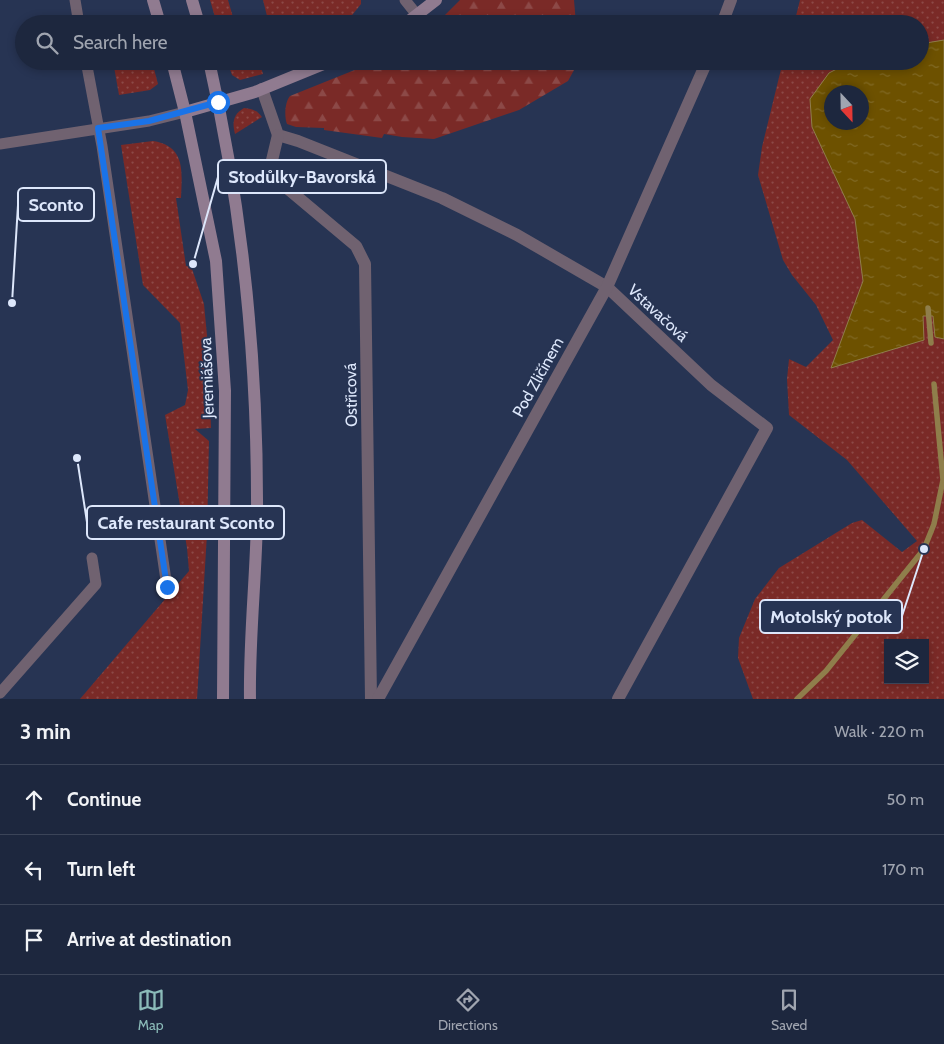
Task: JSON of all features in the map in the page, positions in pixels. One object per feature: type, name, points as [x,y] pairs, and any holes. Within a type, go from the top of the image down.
[{"type":"main road","points":[[153,0],[157,15]]},
{"type":"main road","points":[[192,0],[196,15]]},
{"type":"main road","points":[[417,15],[436,0]]},
{"type":"main road","name":"Jeremiášova","points":[[174,70],[216,261],[226,391],[223,699]]},
{"type":"main road","points":[[211,70],[228,152],[244,265],[255,395],[257,520],[249,663],[250,699]]},
{"type":"main road","points":[[185,112],[262,89],[309,70]]},
{"type":"street","points":[[725,15],[731,0]]},
{"type":"street","name":"Pod Zličínem","points":[[378,699],[607,287],[703,70]]},
{"type":"street","points":[[262,89],[278,135]]},
{"type":"street","name":"Vstavačová","points":[[278,135],[298,141],[442,198],[517,235],[607,287],[711,385],[767,428],[618,699]]},
{"type":"street","name":"Ostřicová","points":[[278,135],[269,173],[356,246],[366,264],[371,699]]},
{"type":"lane","points":[[75,0],[78,15]]},
{"type":"lane","points":[[405,0],[417,15]]},
{"type":"lane","points":[[88,70],[167,587]]},
{"type":"lane","points":[[0,144],[149,121],[185,112]]},
{"type":"lane","points":[[0,693],[96,584],[92,558]]},
{"type":"green space","points":[[210,0],[228,0],[232,15],[214,15]]},
{"type":"green space","points":[[263,0],[361,0],[361,4],[352,15],[267,15]]},
{"type":"green space","points":[[460,0],[574,0],[575,15],[445,15]]},
{"type":"green space","points":[[800,0],[944,0],[944,699],[753,699],[738,658],[739,638],[755,599],[779,568],[852,523],[862,520],[902,552],[917,541],[847,460],[789,415],[787,379],[789,359],[806,367],[833,340],[816,305],[792,275],[783,260],[758,175],[762,147],[781,70],[929,70],[929,15],[796,15]]},
{"type":"green space","points":[[115,70],[154,70],[158,84],[150,90],[119,95]]},
{"type":"green space","points":[[230,70],[262,70],[263,74],[240,80],[232,75]]},
{"type":"green space","points":[[355,70],[574,70],[568,81],[519,110],[434,139],[384,134],[382,138],[324,130],[324,128],[296,127],[287,124],[286,109],[290,96]]},
{"type":"green space","points":[[244,108],[254,110],[262,117],[235,134],[234,119]]},
{"type":"green space","points":[[153,141],[171,148],[177,154],[180,162],[182,179],[181,198],[176,198],[186,266],[191,266],[204,304],[208,346],[211,428],[195,429],[209,441],[207,534],[197,699],[80,699],[189,571],[187,548],[165,415],[185,405],[188,390],[180,323],[143,285],[121,145]]},
{"type":"water","points":[[944,40],[944,339],[935,337],[933,316],[923,316],[924,340],[831,368],[863,281],[855,219],[812,127],[810,99],[829,73],[835,70],[929,70],[929,42]]},
{"type":"waterway","points":[[928,308],[931,343]]},
{"type":"waterway","points":[[797,699],[826,671],[924,549],[934,524],[943,480],[934,384]]},
{"type":"place","name":"Stodůlky-Bavorská","points":[[193,264]]},
{"type":"place","name":"Sconto","points":[[12,303]]},
{"type":"place","name":"Cafe restaurant Sconto","points":[[77,458]]},
{"type":"place","name":"Motolský potok","points":[[924,549]]},
{"type":"route","points":[[167,587],[98,128],[149,121],[218,102]]}]
